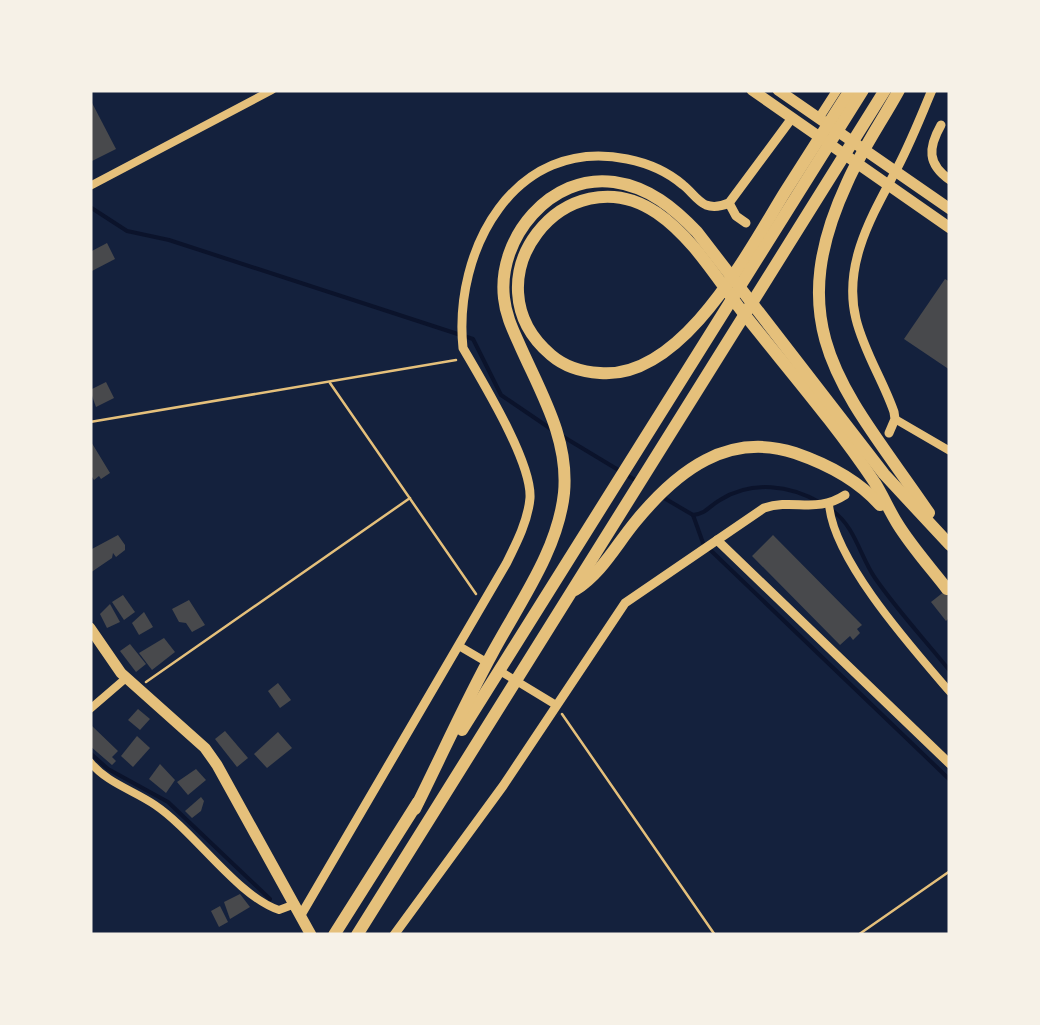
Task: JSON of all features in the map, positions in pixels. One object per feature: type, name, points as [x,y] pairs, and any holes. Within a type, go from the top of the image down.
[{"type":"highway","points":[[493,666],[618,480],[716,323],[850,90]]},
{"type":"highway","points":[[812,160],[863,90]]},
{"type":"highway","points":[[357,935],[885,90]]},
{"type":"highway","points":[[899,90],[847,182],[826,240],[817,278],[817,306],[823,334],[846,392],[950,545]]},
{"type":"highway","points":[[335,933],[414,809],[493,666],[551,540],[564,494],[559,438],[508,318],[503,280],[518,232],[541,205],[575,186],[615,182],[672,206],[698,232],[884,474],[950,545]]},
{"type":"highway","points":[[751,258],[706,311],[675,344],[636,369],[616,375],[584,372],[559,362],[544,349],[529,326],[517,288],[520,264],[535,232],[570,206],[590,198],[612,198],[656,212],[685,238],[801,387],[874,483],[898,525]]},
{"type":"highway","points":[[573,591],[591,580],[637,519],[682,475],[711,458],[755,444],[830,466],[871,494],[947,589]]},
{"type":"main road","points":[[752,90],[891,179],[950,209]]},
{"type":"main road","points":[[778,90],[819,118],[950,228]]},
{"type":"main road","points":[[90,628],[126,678],[205,748],[218,765],[312,935]]},
{"type":"street","points":[[90,186],[272,90]]},
{"type":"street","points":[[819,118],[836,90]]},
{"type":"street","points":[[932,90],[850,271],[855,317],[895,419],[950,451]]},
{"type":"street","points":[[90,762],[100,774],[153,803],[183,827],[256,898],[279,910],[298,910],[459,646],[518,540],[526,516],[529,484],[500,417],[466,355],[461,328],[476,248],[488,221],[513,190],[544,169],[572,159],[603,156],[629,160],[677,180],[705,205],[729,204],[792,118]]},
{"type":"street","points":[[941,125],[930,157],[938,172],[950,180]]},
{"type":"street","points":[[729,204],[746,223]]},
{"type":"street","points":[[889,433],[895,419]]},
{"type":"street","points":[[394,935],[502,786],[625,603],[764,508],[775,504],[814,507],[845,495]]},
{"type":"street","points":[[828,504],[835,533],[862,582],[950,692]]},
{"type":"street","points":[[715,541],[950,764]]},
{"type":"street","points":[[459,646],[556,705]]},
{"type":"street","points":[[90,708],[126,678]]},
{"type":"path","points":[[90,422],[451,362],[466,355]]},
{"type":"path","points":[[330,383],[482,604]]},
{"type":"path","points":[[136,688],[410,498]]},
{"type":"path","points":[[556,705],[716,935]]},
{"type":"path","points":[[858,935],[950,871]]},
{"type":"building","points":[[90,99],[116,149],[90,162]]},
{"type":"building","points":[[107,243],[115,259],[90,272],[90,252]]},
{"type":"building","points":[[945,279],[950,282],[950,370],[904,339]]},
{"type":"building","points":[[106,382],[114,398],[96,407],[90,390]]},
{"type":"building","points":[[90,440],[110,473],[101,479],[99,476],[94,480],[90,474]]},
{"type":"building","points":[[118,535],[125,550],[116,557],[113,553],[112,558],[90,573],[90,550]]},
{"type":"building","points":[[773,535],[862,625],[853,640],[850,636],[840,645],[752,556]]},
{"type":"building","points":[[950,587],[950,617],[946,621],[931,602]]},
{"type":"building","points":[[123,595],[135,612],[124,620],[112,602]]},
{"type":"building","points":[[189,600],[205,625],[192,632],[186,623],[179,622],[172,609]]},
{"type":"building","points":[[110,604],[120,622],[107,628],[100,614]]},
{"type":"building","points":[[144,612],[153,627],[139,635],[132,623]]},
{"type":"building","points":[[164,638],[175,652],[152,670],[139,653]]},
{"type":"building","points":[[130,644],[146,664],[136,672],[120,651]]},
{"type":"building","points":[[278,683],[291,700],[280,708],[268,691]]},
{"type":"building","points":[[138,709],[150,719],[140,730],[128,720]]},
{"type":"building","points":[[92,726],[118,751],[112,757],[116,761],[112,765],[90,746]]},
{"type":"building","points":[[225,731],[248,758],[237,767],[215,739]]},
{"type":"building","points":[[278,732],[292,748],[267,768],[254,754]]},
{"type":"building","points":[[137,736],[150,748],[133,767],[121,756]]},
{"type":"building","points":[[160,764],[175,780],[166,793],[149,779]]},
{"type":"building","points":[[196,769],[206,780],[188,795],[177,782]]},
{"type":"building","points":[[201,797],[201,811],[192,818],[185,811]]},
{"type":"building","points":[[240,894],[250,907],[230,919],[224,902]]},
{"type":"building","points":[[220,906],[228,922],[219,927],[211,911]]},
{"type":"waterway","points":[[90,207],[127,231],[169,240],[473,339],[501,395],[554,431]]},
{"type":"waterway","points":[[562,436],[635,480]]},
{"type":"waterway","points":[[693,515],[732,494],[758,487],[797,492],[821,503]]},
{"type":"waterway","points":[[664,498],[693,515],[703,543],[950,780]]},
{"type":"waterway","points":[[833,511],[847,525],[884,590],[950,671]]},
{"type":"waterway","points":[[90,753],[108,769],[168,802],[270,899]]}]
